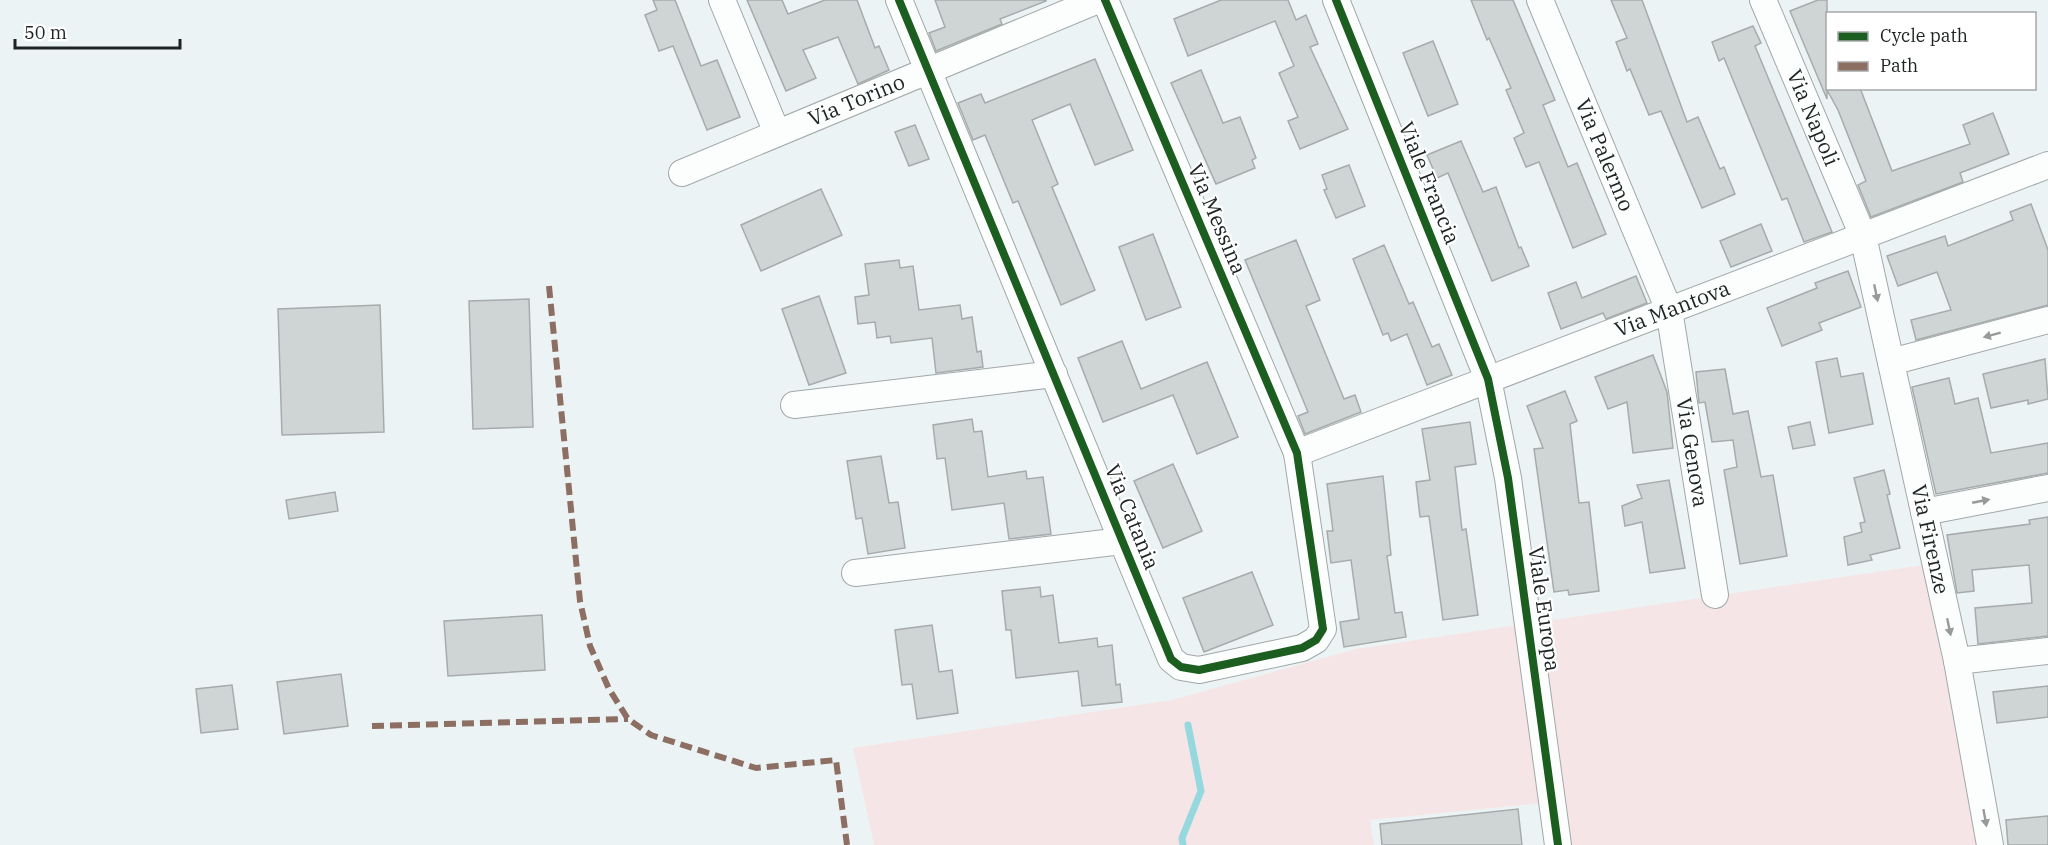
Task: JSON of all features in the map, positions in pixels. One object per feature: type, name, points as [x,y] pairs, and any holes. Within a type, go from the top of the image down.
[{"type":"street","points":[[722,0],[777,134]]},
{"type":"street","name":"Via Catania","points":[[899,0],[1171,659],[1181,667],[1199,670],[1294,650],[1312,643],[1322,633],[1323,622],[1297,453]]},
{"type":"street","name":"Via Torino","points":[[682,173],[1098,0]]},
{"type":"street","name":"Via Messina","points":[[1105,0],[1297,453]]},
{"type":"street","name":"Viale Francia","points":[[1336,0],[1488,379]]},
{"type":"street","name":"Via Palermo","points":[[1540,0],[1669,310]]},
{"type":"street","name":"Via Napoli","points":[[1763,0],[1863,236]]},
{"type":"street","name":"Via Mantova","points":[[1297,453],[2048,165]]},
{"type":"street","name":"Via Firenze","points":[[1863,236],[1957,661],[1990,845]]},
{"type":"street","name":"Via Genova","points":[[1669,310],[1715,595]]},
{"type":"street","points":[[1891,362],[2048,320]]},
{"type":"street","points":[[794,405],[1054,374]]},
{"type":"street","name":"Viale Europa","points":[[1488,379],[1508,478],[1558,845]]},
{"type":"street","points":[[1924,512],[2048,488]]},
{"type":"street","name":"Via Catania","points":[[855,573],[1122,542]]},
{"type":"street","points":[[1957,661],[2048,651]]},
{"type":"shaded area","points":[[1924,565],[1978,845],[1571,845],[1564,801],[1370,820],[1374,845],[874,845],[853,748],[1172,700],[1356,649]]},
{"type":"building","points":[[653,0],[675,0],[701,66],[717,60],[740,117],[707,130],[673,46],[659,51],[645,15],[657,10]]},
{"type":"building","points":[[747,0],[782,0],[788,14],[825,0],[857,0],[875,48],[879,46],[889,70],[858,84],[838,37],[803,50],[816,78],[786,91]]},
{"type":"building","points":[[935,0],[1046,1],[1000,19],[1002,24],[936,51],[929,33],[945,27]]},
{"type":"building","points":[[1221,0],[1288,0],[1296,20],[1306,15],[1318,44],[1310,47],[1348,129],[1300,149],[1288,121],[1298,117],[1279,73],[1294,66],[1275,21],[1188,56],[1174,19]]},
{"type":"building","points":[[1471,0],[1513,0],[1555,100],[1543,105],[1568,167],[1577,163],[1606,234],[1573,248],[1539,162],[1526,167],[1514,138],[1524,133],[1506,90],[1511,88],[1489,38],[1487,40]]},
{"type":"building","points":[[1611,0],[1642,0],[1687,122],[1698,117],[1720,169],[1724,167],[1735,194],[1702,208],[1661,111],[1649,115],[1630,69],[1627,71],[1616,42],[1627,38]]},
{"type":"building","points":[[1818,0],[1827,0],[1827,99],[1790,11]]},
{"type":"building","points":[[1753,26],[1761,43],[1755,46],[1832,232],[1804,242],[1787,198],[1782,200],[1724,58],[1719,61],[1712,42]]},
{"type":"building","points":[[1433,41],[1458,104],[1428,116],[1403,53]]},
{"type":"building","points":[[1095,59],[1133,150],[1095,165],[1070,104],[1032,120],[1058,184],[1052,187],[1095,290],[1061,305],[1018,201],[1013,203],[985,135],[973,140],[958,103],[981,94],[985,103]]},
{"type":"building","points":[[1201,70],[1223,123],[1240,117],[1256,158],[1252,160],[1255,168],[1216,184],[1171,83]]},
{"type":"building","points":[[1827,90],[1861,90],[1892,171],[1970,144],[1963,125],[1993,113],[2009,154],[1960,173],[1963,182],[1871,217],[1858,185],[1866,181],[1838,110]]},
{"type":"building","points":[[915,125],[929,159],[909,166],[895,132]]},
{"type":"building","points":[[1461,141],[1483,192],[1496,187],[1519,248],[1521,247],[1529,266],[1492,281],[1448,173],[1437,178],[1427,155]]},
{"type":"building","points":[[1349,165],[1365,206],[1336,218],[1324,190],[1327,189],[1322,175]]},
{"type":"building","points":[[821,189],[842,235],[761,271],[741,225]]},
{"type":"building","points":[[2031,204],[2048,250],[2048,305],[1916,340],[1911,320],[1951,310],[1937,272],[1898,286],[1887,256],[1945,236],[1948,246],[2013,220],[2010,212]]},
{"type":"building","points":[[1761,224],[1772,251],[1731,267],[1720,241]]},
{"type":"building","points":[[1153,234],[1181,307],[1146,320],[1119,247]]},
{"type":"building","points":[[1296,240],[1320,300],[1306,306],[1344,399],[1355,395],[1361,412],[1305,434],[1298,416],[1308,412],[1245,260]]},
{"type":"building","points":[[1384,245],[1409,304],[1413,302],[1432,347],[1439,344],[1452,375],[1427,385],[1407,334],[1391,341],[1388,333],[1383,335],[1353,259]]},
{"type":"building","points":[[899,260],[900,268],[913,266],[919,310],[960,305],[962,319],[972,317],[977,352],[981,351],[983,367],[936,373],[932,338],[891,343],[890,336],[877,338],[875,322],[858,324],[855,297],[869,295],[865,264]]},
{"type":"building","points":[[1848,271],[1861,307],[1819,323],[1822,330],[1782,346],[1767,308],[1817,288],[1815,283]]},
{"type":"building","points":[[1636,276],[1647,303],[1606,319],[1603,313],[1561,329],[1548,293],[1576,282],[1582,298]]},
{"type":"building","points":[[819,296],[846,373],[809,385],[782,309]]},
{"type":"building","points":[[529,299],[533,427],[473,429],[469,301]]},
{"type":"building","points":[[380,305],[384,432],[282,435],[278,309]]},
{"type":"building","points":[[1122,341],[1141,389],[1207,362],[1238,437],[1197,454],[1173,395],[1103,422],[1078,358]]},
{"type":"building","points":[[1653,355],[1667,392],[1673,448],[1633,453],[1627,402],[1608,409],[1595,377]]},
{"type":"building","points":[[1837,358],[1841,377],[1863,373],[1873,424],[1829,433],[1816,362]]},
{"type":"building","points":[[2045,359],[2048,399],[2028,404],[2028,400],[1991,408],[1983,374]]},
{"type":"building","points":[[1725,369],[1733,414],[1748,411],[1761,477],[1773,475],[1787,556],[1740,564],[1724,470],[1737,467],[1733,440],[1712,442],[1705,402],[1699,403],[1696,372]]},
{"type":"building","points":[[1949,378],[1955,404],[1978,398],[1991,453],[2048,443],[2048,473],[1936,494],[1912,387]]},
{"type":"building","points":[[1565,391],[1577,421],[1570,424],[1579,503],[1589,502],[1599,591],[1569,595],[1568,590],[1554,592],[1534,449],[1543,448],[1527,406]]},
{"type":"building","points":[[972,419],[974,432],[982,431],[988,477],[1026,471],[1027,479],[1043,477],[1051,534],[1009,539],[1004,503],[952,510],[945,458],[937,459],[933,425]]},
{"type":"building","points":[[1470,422],[1476,464],[1455,467],[1462,530],[1466,529],[1478,615],[1443,620],[1429,516],[1420,517],[1416,482],[1430,480],[1422,429]]},
{"type":"building","points":[[1810,422],[1815,445],[1793,449],[1788,427]]},
{"type":"building","points":[[881,456],[889,503],[898,502],[905,548],[868,554],[862,518],[856,519],[847,461]]},
{"type":"building","points":[[1173,464],[1202,531],[1163,548],[1134,481]]},
{"type":"building","points":[[1884,470],[1890,494],[1887,495],[1900,548],[1870,555],[1872,560],[1848,565],[1844,537],[1862,532],[1860,523],[1865,522],[1854,478]]},
{"type":"building","points":[[1383,476],[1391,555],[1387,556],[1395,613],[1402,612],[1406,637],[1344,647],[1340,622],[1359,619],[1351,560],[1331,563],[1327,531],[1333,531],[1327,484]]},
{"type":"building","points":[[1669,480],[1685,568],[1650,573],[1642,522],[1625,526],[1622,506],[1642,498],[1637,485]]},
{"type":"building","points":[[335,492],[338,511],[289,519],[286,500]]},
{"type":"building","points":[[2048,517],[2048,636],[1978,644],[1975,608],[2032,603],[2029,565],[1972,570],[1974,591],[1957,593],[1947,535],[2030,524],[2029,520]]},
{"type":"building","points":[[1252,572],[1273,625],[1204,652],[1183,598]]},
{"type":"building","points":[[1040,587],[1041,597],[1053,595],[1059,643],[1097,638],[1098,647],[1112,645],[1116,685],[1120,684],[1122,702],[1082,706],[1078,671],[1016,678],[1011,630],[1006,630],[1002,591]]},
{"type":"building","points":[[542,615],[545,670],[448,676],[444,621]]},
{"type":"building","points":[[932,625],[939,672],[952,670],[958,713],[917,719],[912,684],[902,685],[895,630]]},
{"type":"building","points":[[341,674],[348,726],[284,734],[277,682]]},
{"type":"building","points":[[232,685],[238,729],[201,733],[196,689]]},
{"type":"building","points":[[2048,686],[2048,717],[1997,723],[1993,692]]},
{"type":"building","points":[[1518,809],[1522,845],[1382,845],[1380,824]]},
{"type":"building","points":[[2048,816],[2048,845],[2008,845],[2006,820]]},
{"type":"waterway","points":[[1183,845],[1182,838],[1201,791],[1188,725]]},
{"type":"marked path","points":[[549,286],[580,601],[590,646],[609,689],[628,719],[651,735],[756,768],[836,760],[847,845]]},
{"type":"marked path","points":[[372,726],[628,719]]},
{"type":"cycle path","points":[[899,0],[1171,659],[1181,667],[1199,670],[1302,648],[1316,640],[1323,629],[1297,453],[1105,0]]},
{"type":"cycle path","points":[[1336,0],[1488,379],[1508,478],[1558,845]]}]
